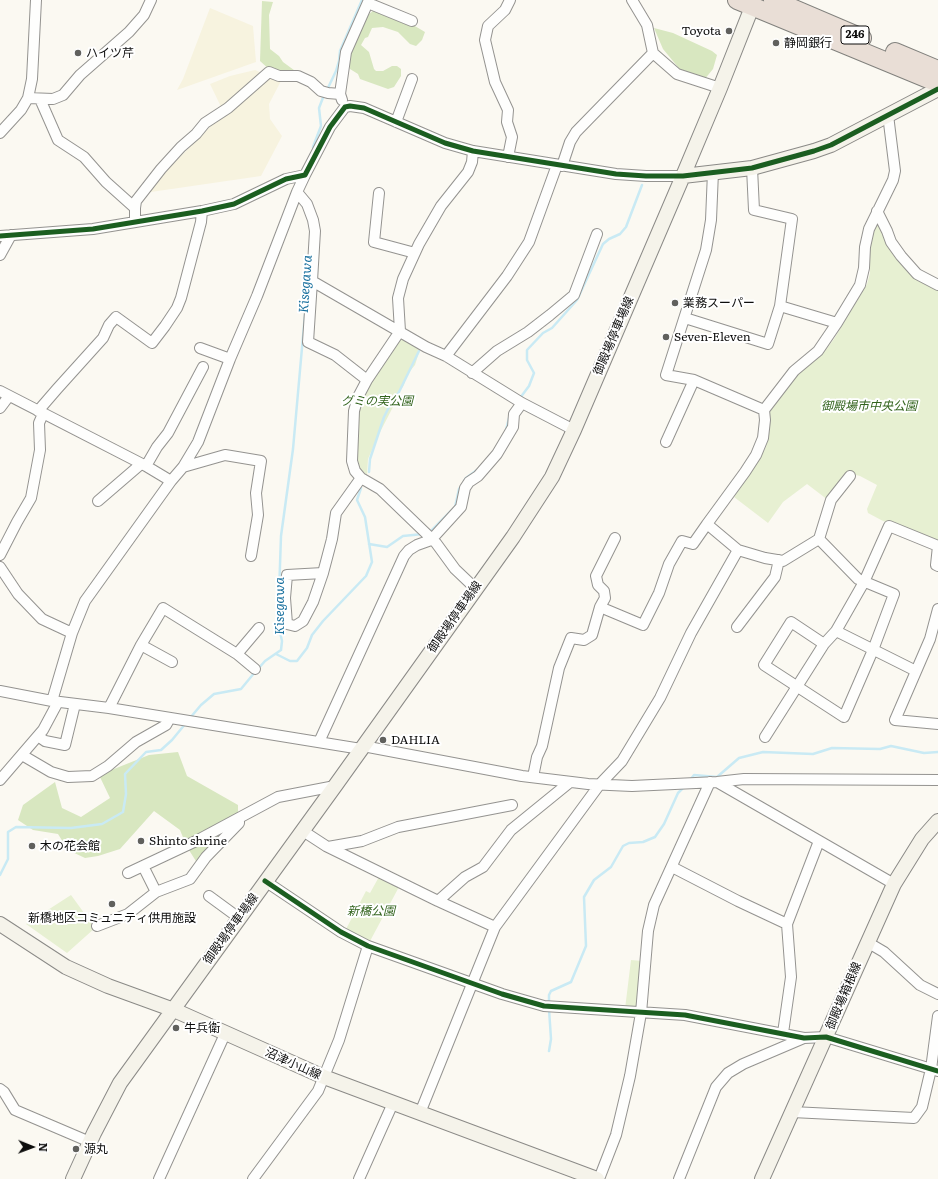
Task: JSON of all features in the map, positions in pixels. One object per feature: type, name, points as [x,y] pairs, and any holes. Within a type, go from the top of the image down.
[{"type":"highway","name":"246","points":[[773,0],[938,70]]},
{"type":"highway","name":"246","points":[[745,3],[938,83]]},
{"type":"main road","name":"御殿場停車場線","points":[[73,1179],[120,1083],[513,537],[548,483],[574,430],[720,88],[745,3]]},
{"type":"main road","points":[[683,176],[752,168],[791,158],[831,145],[938,89]]},
{"type":"main road","name":"御殿場箱根線","points":[[762,1179],[894,884],[922,839],[938,820]]},
{"type":"main road","name":"沼津小山線","points":[[1,928],[66,967],[108,986],[174,1010],[324,1077],[598,1179]]},
{"type":"street","points":[[0,133],[22,110],[28,98],[32,79],[36,0]]},
{"type":"street","points":[[28,98],[53,98],[62,95],[80,75],[129,32],[144,15],[151,0]]},
{"type":"street","points":[[508,157],[512,137],[507,122],[508,110],[494,82],[485,40],[488,26],[506,10],[510,0]]},
{"type":"street","points":[[632,0],[647,25],[653,54],[677,74],[720,88]]},
{"type":"street","points":[[345,107],[338,94],[346,52],[369,2],[412,21]]},
{"type":"street","points":[[446,356],[507,276],[529,242],[560,165],[576,132],[653,54]]},
{"type":"street","points":[[135,222],[136,201],[181,147],[196,134],[205,123],[228,108],[269,72],[279,76],[298,76],[311,82],[321,91],[338,94]]},
{"type":"street","points":[[396,122],[412,79]]},
{"type":"street","points":[[40,99],[58,140],[84,157],[106,182],[135,208]]},
{"type":"street","points":[[0,780],[43,730],[55,701],[72,633],[86,601],[171,481],[183,467],[198,442],[297,192],[330,127],[345,107],[350,106],[364,108],[445,143],[473,151],[616,174],[683,176]]},
{"type":"street","points":[[600,606],[643,626],[659,593],[670,564],[682,541],[693,544],[756,455],[763,438],[765,420],[764,410],[777,391],[794,371],[818,351],[837,324],[860,285],[864,268],[864,247],[869,229],[893,180],[895,171],[888,115]]},
{"type":"street","points":[[473,151],[472,162],[468,172],[441,206],[415,252],[403,279],[398,298],[400,331],[367,380],[358,397],[354,411],[352,461],[355,471],[361,478],[380,489],[436,543],[455,570],[476,588]]},
{"type":"street","points":[[685,318],[768,344],[780,306],[792,219],[754,210],[752,168]]},
{"type":"street","points":[[713,172],[711,220],[706,250],[666,375],[694,380],[764,410]]},
{"type":"street","points":[[0,236],[93,229],[202,211],[234,204],[286,179],[305,175]]},
{"type":"street","points":[[297,192],[307,204],[314,220],[315,232],[308,342],[335,355],[367,380]]},
{"type":"street","points":[[379,193],[374,242],[415,252]]},
{"type":"street","points":[[0,555],[31,498],[40,450],[39,423],[41,412],[57,388],[103,338],[116,317],[152,343],[166,326],[181,298],[201,222],[202,211]]},
{"type":"street","points":[[877,211],[891,242],[901,256],[917,274],[938,285]]},
{"type":"street","points":[[472,373],[497,351],[528,332],[574,295],[597,234]]},
{"type":"street","points":[[0,254],[11,235]]},
{"type":"street","points":[[312,281],[426,347],[446,356],[519,401],[574,430]]},
{"type":"street","points":[[780,306],[837,324]]},
{"type":"street","points":[[200,348],[230,359]]},
{"type":"street","points":[[98,501],[143,465],[168,433],[203,367]]},
{"type":"street","points":[[666,442],[694,380]]},
{"type":"street","points":[[0,408],[4,394],[143,465],[171,481]]},
{"type":"street","points":[[319,742],[404,556],[426,535],[461,507],[463,494],[470,482],[478,476],[496,454],[513,426],[514,414],[519,401]]},
{"type":"street","points":[[183,467],[225,455],[261,461],[256,493],[258,515],[251,556]]},
{"type":"street","points":[[707,524],[738,550],[765,558],[783,561],[818,540],[831,500],[850,476]]},
{"type":"street","points":[[323,573],[287,575],[285,598],[287,624],[295,626],[303,621],[314,602],[323,573],[332,539],[336,513],[361,478]]},
{"type":"street","points":[[765,737],[824,644],[836,631],[864,582],[889,526],[938,546],[936,565],[938,566]]},
{"type":"street","points":[[533,777],[537,757],[542,746],[559,668],[571,638],[584,640],[592,635],[600,606],[605,598],[604,591],[598,585],[596,576],[615,538]]},
{"type":"street","points":[[818,540],[858,579],[894,594],[873,650],[844,717],[797,688],[764,665],[790,622],[824,644]]},
{"type":"street","points":[[420,1113],[495,927],[600,784],[622,761],[656,704],[691,633],[738,550]]},
{"type":"street","points":[[737,627],[775,577],[779,560]]},
{"type":"street","points":[[0,567],[18,594],[42,619],[72,633]]},
{"type":"street","points":[[109,708],[141,645],[163,608],[236,654],[255,669]]},
{"type":"street","points":[[938,609],[930,639],[895,720],[938,724]]},
{"type":"street","points":[[236,654],[259,628]]},
{"type":"street","points":[[836,631],[916,671]]},
{"type":"street","points":[[141,645],[172,662]]},
{"type":"street","points":[[0,691],[55,701],[109,708],[570,782],[632,786],[744,779],[938,780]]},
{"type":"street","points":[[38,736],[45,741],[65,745],[75,704]]},
{"type":"street","points":[[22,755],[51,772],[68,777],[92,776],[108,766],[136,742],[166,725],[170,718]]},
{"type":"street","points":[[438,901],[465,877],[483,867],[511,830],[570,782]]},
{"type":"street","points":[[714,782],[894,884]]},
{"type":"street","points":[[598,1179],[616,1135],[630,1076],[641,1013],[648,931],[654,905],[714,782]]},
{"type":"street","points":[[128,873],[196,841],[278,797],[335,786]]},
{"type":"street","points":[[328,847],[362,841],[398,827],[512,804]]},
{"type":"street","points":[[97,926],[128,914],[156,892],[190,879],[206,857],[239,823],[239,818]]},
{"type":"street","points":[[302,831],[328,847],[495,927]]},
{"type":"street","points":[[783,1033],[791,977],[787,924],[819,841]]},
{"type":"street","points":[[143,866],[156,892]]},
{"type":"street","points":[[672,867],[787,924]]},
{"type":"street","points":[[265,881],[341,932],[368,946],[502,994],[544,1006],[685,1015],[804,1038],[826,1037],[935,1070]]},
{"type":"street","points":[[209,896],[240,918]]},
{"type":"street","points":[[867,942],[884,952],[920,985],[938,994]]},
{"type":"street","points":[[253,1179],[318,1091],[339,1040],[368,946]]},
{"type":"street","points":[[792,1112],[914,1118],[922,1107],[935,1070],[938,1016]]},
{"type":"street","points":[[159,1179],[225,1034]]},
{"type":"street","points":[[679,1179],[716,1087],[728,1073],[743,1064],[804,1038]]},
{"type":"street","points":[[0,1089],[4,1092],[15,1110],[90,1142]]},
{"type":"street","points":[[359,1179],[393,1103]]},
{"type":"shaded area","points":[[210,8],[253,26],[256,62],[177,90],[183,79]]},
{"type":"shaded area","points":[[255,70],[281,81],[269,104],[270,119],[282,136],[261,176],[144,193],[224,113],[210,84],[230,76]]},
{"type":"green space","points":[[262,1],[273,2],[269,15],[270,49],[279,56],[283,62],[298,73],[271,71],[260,61]]},
{"type":"green space","points":[[375,9],[403,19],[425,32],[422,40],[416,46],[410,44],[398,32],[383,27],[372,28],[368,37],[365,38],[361,45],[369,52],[376,71],[383,71],[392,66],[397,66],[401,69],[401,76],[394,87],[388,89],[360,79],[358,74],[350,69],[348,61],[368,15]]},
{"type":"green space","points":[[654,28],[673,33],[712,51],[717,55],[713,69],[704,80],[683,73],[663,49]]},
{"type":"green space","name":"御殿場市中央公園","points":[[877,224],[880,224],[938,291],[938,542],[913,531],[883,521],[868,513],[867,509],[877,485],[860,476],[848,473],[828,500],[807,484],[783,502],[768,523],[734,497],[765,449],[768,440],[769,413],[788,384],[798,373],[824,352],[834,339],[867,284],[870,273],[870,245]]},
{"type":"green space","name":"グミの実公園","points":[[400,336],[420,349],[415,365],[406,376],[404,385],[396,397],[394,405],[368,459],[367,475],[358,467],[355,457],[356,412],[361,397]]},
{"type":"green space","points":[[178,752],[187,776],[238,805],[238,823],[201,869],[187,847],[180,830],[154,811],[120,849],[98,856],[85,858],[68,850],[58,834],[33,830],[18,820],[23,805],[55,782],[62,808],[81,817],[110,798],[99,775],[149,755]]},
{"type":"green space","name":"新橋公園","points":[[380,875],[400,885],[369,943],[345,931],[366,891],[370,893]]},
{"type":"green space","points":[[71,895],[95,928],[67,953],[26,924]]},
{"type":"green space","points":[[631,960],[642,961],[639,1010],[625,1009]]},
{"type":"waterway","name":"Kisegawa","points":[[327,90],[336,71],[340,51],[362,0]]},
{"type":"waterway","name":"Kisegawa","points":[[313,147],[321,126],[319,108],[324,95]]},
{"type":"waterway","points":[[520,398],[529,386],[534,373],[527,360],[527,350],[543,333],[552,328],[577,300],[603,244],[609,239],[620,234],[626,227],[642,185]]},
{"type":"waterway","name":"Kisegawa","points":[[258,669],[265,661],[281,650],[282,641],[278,623],[281,536],[293,449],[305,314]]},
{"type":"waterway","points":[[369,472],[370,459],[384,417],[399,392],[419,351]]},
{"type":"waterway","points":[[506,430],[509,418]]},
{"type":"waterway","points":[[464,481],[477,470]]},
{"type":"waterway","points":[[428,532],[431,531],[455,507],[459,489],[462,485]]},
{"type":"waterway","points":[[276,654],[290,661],[297,661],[307,648],[312,635],[323,621],[366,576],[372,562],[365,517],[357,500],[361,488]]},
{"type":"waterway","points":[[369,544],[387,547],[403,536],[423,534]]},
{"type":"waterway","name":"Kisegawa","points":[[190,718],[201,705],[214,694],[241,689],[255,672]]},
{"type":"waterway","name":"Kisegawa","points":[[0,875],[8,859],[8,832],[16,827],[71,828],[102,824],[123,812],[126,794],[125,774],[146,752],[161,750],[172,740],[186,723]]},
{"type":"waterway","points":[[690,780],[694,775],[717,777],[739,758],[763,752],[813,754],[832,748],[880,749],[891,746],[924,753],[938,752]]},
{"type":"waterway","points":[[549,1004],[549,995],[551,991],[571,982],[586,946],[584,897],[594,880],[611,867],[623,846],[629,843],[643,842],[655,837],[664,824],[678,793],[684,787]]},
{"type":"waterway","points":[[549,1009],[551,1039],[549,1051]]},
{"type":"cycle path","points":[[0,236],[93,229],[202,211],[234,204],[286,179],[305,175],[330,127],[345,107],[350,106],[364,108],[445,143],[473,151],[616,174],[683,176],[752,168],[814,151],[831,145],[938,89]]},
{"type":"cycle path","points":[[265,881],[341,932],[368,946],[502,994],[544,1006],[685,1015],[804,1038],[826,1037],[938,1071]]},
{"type":"place","name":"Toyota","points":[[729,31]]},
{"type":"place","name":"静岡銀行","points":[[776,43]]},
{"type":"place","name":"ハイツ芹","points":[[78,53]]},
{"type":"place","name":"業務スーパー","points":[[675,303]]},
{"type":"place","name":"Seven-Eleven","points":[[666,337]]},
{"type":"place","name":"DAHLIA","points":[[383,740]]},
{"type":"place","name":"Shinto shrine","points":[[141,841]]},
{"type":"place","name":"木の花会館","points":[[32,846]]},
{"type":"place","name":"新橋地区コミュニティ供用施設","points":[[112,904]]},
{"type":"place","name":"牛兵衛","points":[[176,1028]]},
{"type":"place","name":"源丸","points":[[76,1149]]}]
